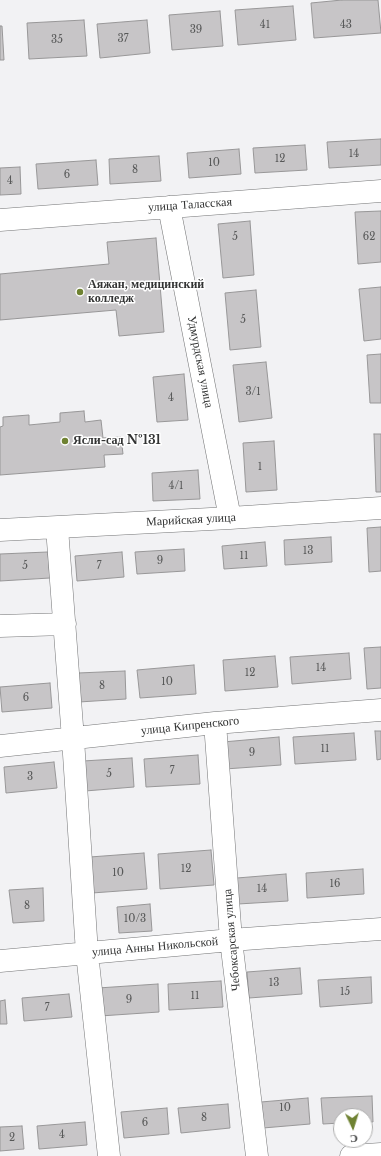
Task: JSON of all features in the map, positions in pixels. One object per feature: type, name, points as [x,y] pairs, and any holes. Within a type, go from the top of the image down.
[{"type":"street","name":"улица Таласская","points":[[0,220],[381,191]]},
{"type":"street","name":"Удмурдская улица","points":[[169,207],[230,518]]},
{"type":"street","name":"Марийская улица","points":[[0,530],[57,528],[381,508]]},
{"type":"street","points":[[57,528],[74,738],[87,953],[109,1156]]},
{"type":"street","points":[[0,626],[65,624]]},
{"type":"street","name":"улица Кипренского","points":[[0,746],[215,723],[381,710]]},
{"type":"street","name":"Чебоксарская улица","points":[[215,723],[231,940],[257,1156]]},
{"type":"street","name":"улица Анны Никольской","points":[[0,961],[231,940],[381,929]]},
{"type":"street","points":[[351,1156],[381,1154]]},
{"type":"building","points":[[342,0],[378,0],[381,33],[314,38],[311,3]]},
{"type":"building","points":[[293,6],[296,40],[238,45],[235,10]]},
{"type":"building","points":[[220,11],[223,46],[172,50],[169,15]]},
{"type":"building","points":[[84,20],[87,56],[29,59],[27,23]]},
{"type":"building","points":[[147,20],[150,53],[100,58],[97,24]]},
{"type":"building","points":[[0,26],[2,26],[4,60],[0,60]]},
{"type":"building","points":[[381,139],[381,165],[329,168],[327,142]]},
{"type":"building","points":[[305,145],[307,170],[255,173],[253,148]]},
{"type":"building","points":[[239,149],[241,174],[189,178],[187,153]]},
{"type":"building","points":[[159,156],[161,181],[110,184],[109,159]]},
{"type":"building","points":[[96,160],[98,185],[38,189],[36,164]]},
{"type":"building","points":[[20,167],[21,194],[0,195],[0,168]]},
{"type":"building","points":[[381,211],[381,262],[358,264],[355,212]]},
{"type":"building","points":[[250,221],[254,275],[223,278],[218,224]]},
{"type":"building","name":"Аяжан, медицинский колледж","points":[[156,238],[164,332],[119,336],[116,310],[0,320],[0,274],[109,264],[107,242]]},
{"type":"building","points":[[381,287],[381,339],[364,341],[359,289]]},
{"type":"building","points":[[256,290],[261,347],[230,350],[225,293]]},
{"type":"building","points":[[381,354],[381,403],[370,403],[367,355]]},
{"type":"building","points":[[266,362],[272,418],[239,422],[233,365]]},
{"type":"building","points":[[184,374],[188,420],[157,422],[153,377]]},
{"type":"building","points":[[84,411],[85,422],[101,420],[103,438],[121,437],[123,454],[104,455],[105,467],[0,475],[0,427],[3,426],[3,417],[29,415],[29,425],[60,422],[60,413]]},
{"type":"building","points":[[374,434],[381,434],[381,492],[376,492]]},
{"type":"building","points":[[274,441],[277,490],[246,492],[243,443]]},
{"type":"building","points":[[198,470],[200,499],[153,501],[152,473]]},
{"type":"building","points":[[381,527],[381,571],[369,572],[367,528]]},
{"type":"building","points":[[331,537],[332,562],[285,565],[284,540]]},
{"type":"building","points":[[265,542],[267,566],[224,569],[222,546]]},
{"type":"building","points":[[184,549],[185,571],[137,574],[135,552]]},
{"type":"building","points":[[48,552],[50,578],[0,581],[0,554]]},
{"type":"building","points":[[122,552],[124,577],[77,581],[75,556]]},
{"type":"building","points":[[381,647],[381,688],[367,689],[364,648]]},
{"type":"building","points":[[349,653],[351,679],[292,684],[290,657]]},
{"type":"building","points":[[275,656],[278,687],[225,691],[223,660]]},
{"type":"building","points":[[194,665],[196,694],[140,698],[137,670]]},
{"type":"building","points":[[125,671],[126,699],[79,702],[78,673]]},
{"type":"building","points":[[50,683],[52,708],[2,712],[0,687]]},
{"type":"building","points":[[375,731],[381,731],[381,759],[377,760]]},
{"type":"building","points":[[354,733],[356,760],[295,764],[293,737]]},
{"type":"building","points":[[279,737],[281,765],[225,769],[223,742]]},
{"type":"building","points":[[198,755],[200,784],[146,787],[144,759]]},
{"type":"building","points":[[132,758],[134,787],[85,791],[83,761]]},
{"type":"building","points":[[54,762],[57,788],[6,793],[4,767]]},
{"type":"building","points":[[211,850],[214,885],[160,889],[158,854]]},
{"type":"building","points":[[144,853],[147,889],[92,893],[90,857]]},
{"type":"building","points":[[363,869],[364,894],[307,898],[306,873]]},
{"type":"building","points":[[286,874],[288,901],[238,904],[237,878]]},
{"type":"building","points":[[43,888],[44,921],[13,923],[9,890]]},
{"type":"building","points":[[150,904],[152,931],[119,933],[117,907]]},
{"type":"building","points":[[300,968],[302,994],[249,998],[247,972]]},
{"type":"building","points":[[371,977],[372,1003],[320,1007],[318,980]]},
{"type":"building","points":[[221,981],[223,1007],[169,1010],[168,984]]},
{"type":"building","points":[[158,984],[159,1012],[100,1016],[98,988]]},
{"type":"building","points":[[69,994],[72,1017],[24,1021],[22,998]]},
{"type":"building","points":[[5,1000],[7,1024],[0,1024],[0,1001]]},
{"type":"building","points":[[372,1096],[372,1108],[333,1108],[333,1123],[323,1124],[321,1098]]},
{"type":"building","points":[[308,1098],[310,1124],[263,1128],[261,1102]]},
{"type":"building","points":[[228,1104],[230,1128],[181,1133],[178,1108]]},
{"type":"building","points":[[167,1108],[169,1134],[124,1138],[121,1112]]},
{"type":"building","points":[[85,1122],[87,1145],[39,1149],[37,1126]]},
{"type":"building","points":[[22,1126],[24,1149],[0,1151],[0,1127]]},
{"type":"place","name":"Аяжан, медицинский колледж","points":[[80,292]]},
{"type":"place","name":"Ясли-сад №131","points":[[65,441]]}]
